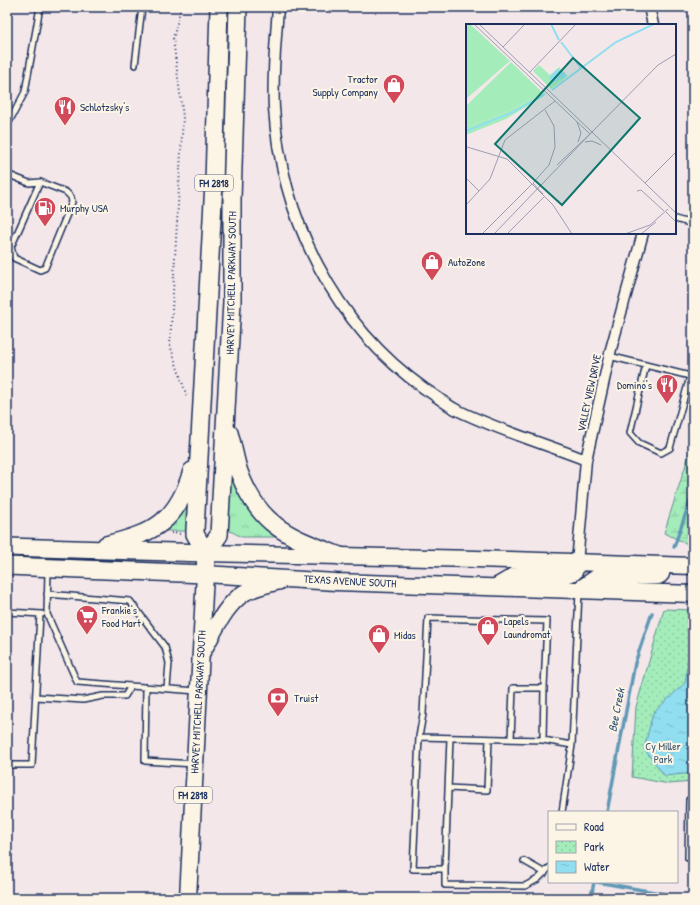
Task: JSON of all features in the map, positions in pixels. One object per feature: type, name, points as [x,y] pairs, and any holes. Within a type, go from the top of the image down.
[{"type":"highway","points":[[207,7],[218,44]]},
{"type":"highway","name":"HARVEY MITCHELL PARKWAY SOUTH","points":[[205,574],[206,553],[195,534],[214,183],[219,7]]},
{"type":"highway","name":"HARVEY MITCHELL PARKWAY SOUTH","points":[[206,553],[220,535],[232,302],[232,199],[238,7]]},
{"type":"highway","points":[[226,421],[238,470],[244,485],[263,515],[282,531],[296,540],[340,556]]},
{"type":"highway","points":[[85,550],[139,535],[161,524],[172,513],[185,493],[199,448]]},
{"type":"highway","name":"TEXAS AVENUE SOUTH","points":[[7,547],[206,553]]},
{"type":"highway","name":"TEXAS AVENUE SOUTH","points":[[7,566],[205,574]]},
{"type":"main road","name":"TEXAS AVENUE SOUTH","points":[[206,553],[693,566]]},
{"type":"main road","points":[[496,587],[518,574],[563,576],[574,572],[577,562]]},
{"type":"main road","points":[[580,589],[599,576],[658,576],[677,566]]},
{"type":"main road","name":"TEXAS AVENUE SOUTH","points":[[205,574],[336,582],[580,589],[693,594]]},
{"type":"main road","name":"HARVEY MITCHELL PARKWAY SOUTH","points":[[188,898],[205,574]]},
{"type":"main road","points":[[200,655],[225,612],[234,601],[245,593],[288,578]]},
{"type":"street","points":[[278,7],[274,107],[281,165],[291,203],[304,236],[320,270],[337,297],[359,327],[381,352],[405,375],[454,408],[487,424],[586,460]]},
{"type":"street","points":[[649,7],[653,24]]},
{"type":"street","name":"VALLEY VIEW DRIVE","points":[[577,562],[586,460],[609,356],[643,234]]},
{"type":"lane","points":[[7,126],[25,92],[40,7]]},
{"type":"lane","points":[[135,65],[142,7]]},
{"type":"lane","points":[[7,174],[29,183],[40,182],[66,192],[71,197],[72,202],[45,268],[40,270],[14,258],[9,246],[40,182]]},
{"type":"lane","points":[[676,219],[693,224]]},
{"type":"lane","points":[[609,356],[690,376]]},
{"type":"lane","points":[[646,365],[630,433],[639,444],[661,453],[670,448],[693,366]]},
{"type":"lane","points":[[48,567],[46,614],[77,682],[198,691]]},
{"type":"lane","points":[[562,811],[572,745],[580,589]]},
{"type":"lane","points":[[47,594],[130,601],[165,647],[169,663],[167,688]]},
{"type":"lane","points":[[7,612],[46,614]]},
{"type":"lane","points":[[7,764],[32,765],[40,614]]},
{"type":"lane","points":[[445,869],[413,869],[419,737],[423,714],[428,618],[547,620],[542,740]]},
{"type":"lane","points":[[36,697],[83,700],[103,696],[125,696],[131,686]]},
{"type":"lane","points":[[146,687],[145,761],[194,764]]},
{"type":"lane","points":[[511,740],[513,688],[544,688]]},
{"type":"lane","points":[[419,737],[542,740],[572,745]]},
{"type":"lane","points":[[450,738],[445,885],[525,886],[538,879],[548,869]]},
{"type":"lane","points":[[448,788],[487,790],[489,739]]},
{"type":"lane","points":[[693,800],[689,800],[691,829],[688,858],[693,859]]},
{"type":"lane","points":[[524,861],[545,873]]},
{"type":"path","points":[[181,7],[173,39],[183,117],[170,345],[187,396],[187,402]]},
{"type":"path","points":[[166,533],[185,534]]},
{"type":"green space","points":[[693,442],[693,538],[690,545],[664,533]]},
{"type":"green space","points":[[231,472],[278,536],[277,537],[242,537],[228,530]]},
{"type":"green space","points":[[189,496],[188,531],[166,531],[165,530]]},
{"type":"green space","name":"Cy Miller Park","points":[[664,609],[693,610],[693,782],[669,784],[632,777],[636,707]]},
{"type":"water","points":[[689,652],[693,652],[693,773],[665,776],[644,749],[653,713],[685,683]]},
{"type":"waterway","name":"Bee Creek","points":[[674,547],[693,493]]},
{"type":"waterway","name":"Bee Creek","points":[[607,811],[635,663],[652,613]]},
{"type":"waterway","name":"Bee Creek","points":[[591,898],[594,883]]},
{"type":"waterway","points":[[603,883],[688,898]]},
{"type":"place","name":"Tractor Supply Company","points":[[394,104]]},
{"type":"place","name":"Schlotzsky's","points":[[65,126]]},
{"type":"place","name":"Murphy USA","points":[[45,228]]},
{"type":"place","name":"AutoZone","points":[[432,282]]},
{"type":"place","name":"Domino's","points":[[667,404]]},
{"type":"place","name":"Frankie's Food Mart","points":[[87,636]]},
{"type":"place","name":"Lapels Laundromat","points":[[488,646]]},
{"type":"place","name":"Midas","points":[[379,654]]},
{"type":"place","name":"Truist","points":[[278,718]]}]
